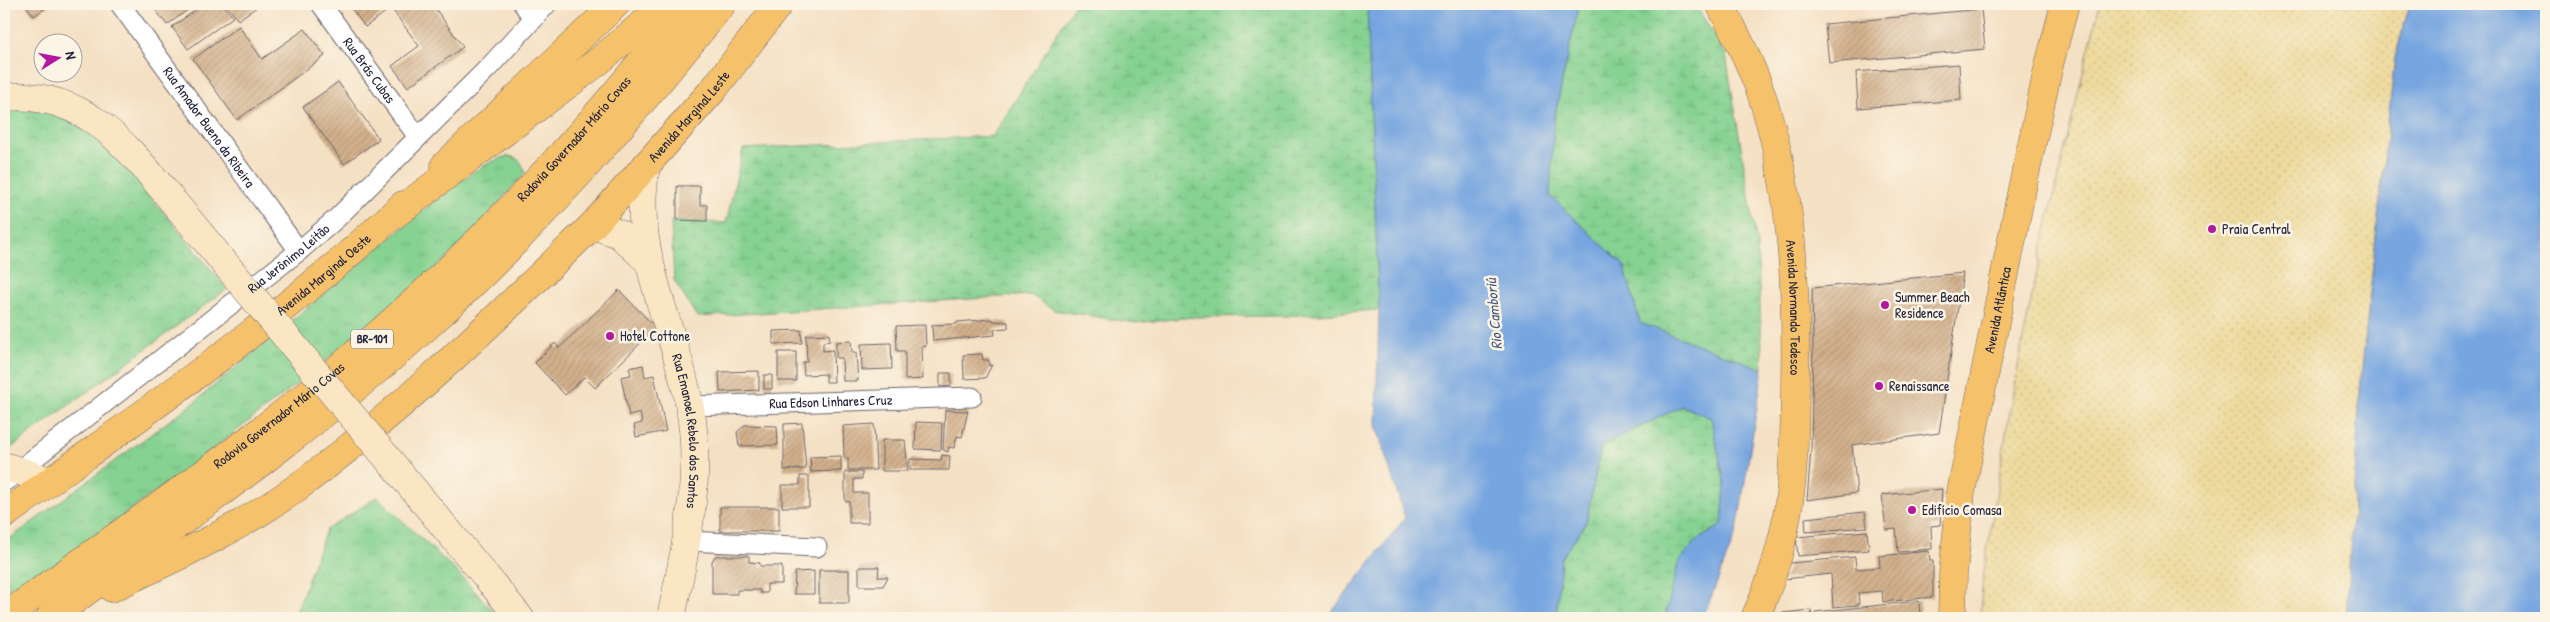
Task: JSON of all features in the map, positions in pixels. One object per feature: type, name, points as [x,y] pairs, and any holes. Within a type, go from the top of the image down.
[{"type":"main road","name":"Avenida Marginal Oeste","points":[[4,515],[237,342],[314,282],[386,221],[616,4]]},
{"type":"main road","points":[[386,221],[599,61],[666,4]]},
{"type":"main road","name":"Rodovia Governador Mário Covas","points":[[4,617],[305,395],[404,311],[496,222],[587,126],[688,4]]},
{"type":"main road","name":"Rodovia Governador Mário Covas","points":[[50,618],[282,447],[425,329],[485,272],[570,184],[649,94],[722,4]]},
{"type":"main road","name":"Avenida Marginal Leste","points":[[50,618],[247,520],[295,489],[389,414],[509,306],[593,225],[713,90],[779,4]]},
{"type":"main road","name":"Avenida Normando Tedesco","points":[[1720,4],[1752,72],[1770,123],[1789,227],[1796,305],[1794,453],[1789,512],[1778,559],[1754,618]]},
{"type":"main road","name":"Avenida Atlântica","points":[[1952,618],[1953,574],[1961,492],[2026,170],[2049,65],[2065,4]]},
{"type":"main road","points":[[4,97],[44,98],[73,108],[100,123],[128,148],[520,618]]},
{"type":"main road","name":"Rua Emanoel Rebelo dos Santos","points":[[646,167],[641,207],[649,262],[677,352],[690,406],[695,451],[686,540],[670,614]]},
{"type":"main road","name":"Rua Emanoel Rebelo dos Santos","points":[[593,225],[619,234],[649,262]]},
{"type":"main road","points":[[9,473],[50,481]]},
{"type":"street","name":"Rua Amador Bueno da Ribeira","points":[[120,4],[299,251]]},
{"type":"street","name":"Rua Brás Cubas","points":[[321,4],[418,137]]},
{"type":"street","points":[[522,4],[534,19]]},
{"type":"street","name":"Rua Jerônimo Leitão","points":[[9,473],[299,251],[336,218],[418,137],[547,4]]},
{"type":"street","name":"Rua Edson Linhares Cruz","points":[[690,406],[972,397]]},
{"type":"street","points":[[686,540],[817,547]]},
{"type":"green space","points":[[1075,4],[1367,4],[1379,310],[1285,316],[1193,317],[1135,323],[1054,310],[1031,295],[697,317],[674,280],[671,221],[726,223],[743,149],[993,136]]},
{"type":"green space","points":[[1579,4],[1695,4],[1726,55],[1757,245],[1763,369],[1639,323],[1624,265],[1550,196],[1554,119]]},
{"type":"green space","points":[[4,108],[50,112],[82,126],[110,147],[227,289],[4,453]]},
{"type":"green space","points":[[509,156],[516,158],[520,162],[525,174],[448,257],[341,349],[286,393],[4,603],[4,543],[197,400],[444,193],[483,166]]},
{"type":"green space","points":[[1682,406],[1711,418],[1725,484],[1722,525],[1696,541],[1679,561],[1665,618],[1556,618],[1561,558],[1586,523],[1601,446]]},
{"type":"green space","points":[[377,497],[456,571],[500,618],[294,618],[326,530]]},
{"type":"sand","name":"Praia Central","points":[[2100,4],[2410,4],[2395,58],[2361,378],[2346,618],[1980,618],[1985,568],[2019,363],[2057,183]]},
{"type":"water","name":"Rio Camboriú","points":[[1367,4],[1579,4],[1554,119],[1550,196],[1624,265],[1640,323],[1763,369],[1737,531],[1703,618],[1665,618],[1679,561],[1696,541],[1722,525],[1725,484],[1711,418],[1682,406],[1601,446],[1586,523],[1561,558],[1556,618],[1327,618],[1405,518],[1376,425],[1379,310]]},
{"type":"water","points":[[2410,4],[2546,4],[2546,618],[2346,618],[2361,378],[2395,58]]},
{"type":"building","points":[[25,4],[51,4],[34,16]]},
{"type":"building","points":[[151,4],[196,4],[167,25]]},
{"type":"building","points":[[204,4],[223,4],[233,17],[188,49],[172,27]]},
{"type":"building","points":[[226,4],[261,4],[238,20]]},
{"type":"building","points":[[348,4],[432,4],[463,47],[408,87],[392,66],[419,46],[391,8],[365,27]]},
{"type":"building","points":[[1981,9],[1985,49],[1829,63],[1825,24]]},
{"type":"building","points":[[239,26],[262,59],[305,29],[325,56],[237,120],[193,59]]},
{"type":"building","points":[[1959,64],[1961,100],[1858,108],[1856,72]]},
{"type":"building","points":[[338,82],[379,139],[344,164],[303,107]]},
{"type":"building","points":[[677,186],[700,186],[700,205],[707,205],[707,221],[677,220]]},
{"type":"building","name":"Renaissance","points":[[1963,273],[1939,433],[1852,445],[1857,493],[1807,500],[1811,450],[1812,288]]},
{"type":"building","name":"Hotel Cottone","points":[[619,290],[656,328],[595,388],[584,377],[565,395],[535,363],[555,343],[559,348]]},
{"type":"building","points":[[992,319],[993,321],[1008,322],[1008,328],[994,329],[995,335],[933,341],[932,325]]},
{"type":"building","points":[[925,325],[926,346],[922,347],[923,379],[905,380],[905,351],[897,351],[896,326]]},
{"type":"building","points":[[801,330],[802,343],[773,344],[773,331]]},
{"type":"building","points":[[829,334],[830,341],[823,342],[823,351],[833,350],[834,382],[826,382],[826,374],[804,375],[803,362],[807,362],[806,335]]},
{"type":"building","points":[[851,341],[852,353],[856,353],[858,381],[843,381],[842,358],[836,358],[836,342]]},
{"type":"building","points":[[891,343],[892,369],[862,370],[861,344]]},
{"type":"building","points":[[778,352],[796,352],[796,381],[778,381]]},
{"type":"building","points":[[982,354],[983,360],[989,360],[989,366],[992,365],[985,378],[964,379],[963,355]]},
{"type":"building","points":[[643,365],[645,377],[654,375],[666,431],[636,437],[634,425],[642,423],[640,413],[629,416],[621,377],[631,375],[629,368]]},
{"type":"building","points":[[759,371],[759,390],[720,392],[719,372]]},
{"type":"building","points":[[940,373],[951,373],[951,386],[940,387]]},
{"type":"building","points":[[764,375],[772,375],[772,389],[764,389]]},
{"type":"building","points":[[945,410],[968,411],[962,437],[957,436],[954,448],[949,447],[948,452],[943,450]]},
{"type":"building","points":[[916,422],[942,423],[941,450],[915,449]]},
{"type":"building","points":[[802,423],[806,469],[784,470],[784,424]]},
{"type":"building","points":[[874,424],[876,470],[848,470],[848,458],[844,458],[843,426]]},
{"type":"building","points":[[745,425],[777,426],[778,445],[739,446],[737,432]]},
{"type":"building","points":[[882,440],[905,440],[908,471],[882,471]]},
{"type":"building","points":[[942,455],[950,456],[949,470],[910,470],[910,459],[941,460]]},
{"type":"building","points":[[841,456],[841,471],[811,472],[810,457]]},
{"type":"building","points":[[845,472],[862,472],[862,479],[854,479],[854,493],[868,493],[868,523],[849,523],[849,501],[845,501]]},
{"type":"building","points":[[800,476],[809,476],[809,507],[782,507],[782,485],[800,485]]},
{"type":"building","name":"Edifício Comasa","points":[[1942,489],[1940,525],[1931,526],[1932,549],[1898,552],[1896,529],[1886,530],[1882,495]]},
{"type":"building","points":[[720,507],[779,507],[779,531],[720,531]]},
{"type":"building","points":[[1865,512],[1867,527],[1806,532],[1805,518]]},
{"type":"building","points":[[1867,531],[1869,550],[1798,556],[1796,537]]},
{"type":"building","points":[[1929,551],[1930,561],[1933,561],[1933,597],[1883,602],[1882,591],[1858,593],[1859,605],[1833,607],[1831,574],[1784,579],[1790,563],[1855,557],[1856,569],[1880,567],[1879,556]]},
{"type":"building","points":[[715,556],[749,556],[749,562],[760,563],[760,566],[782,566],[782,584],[767,584],[767,593],[760,593],[760,590],[737,590],[737,594],[712,594],[712,561]]},
{"type":"building","points":[[859,567],[879,567],[878,577],[888,577],[883,586],[859,586]]},
{"type":"building","points":[[819,570],[849,570],[849,603],[819,603]]},
{"type":"building","points":[[814,571],[814,594],[794,594],[795,572]]},
{"type":"building","points":[[1919,601],[1920,618],[1815,618],[1815,612]]},
{"type":"building","points":[[1811,610],[1812,618],[1769,618],[1771,614]]},
{"type":"place","name":"Praia Central","points":[[2212,229]]},
{"type":"place","name":"Summer Beach Residence","points":[[1885,305]]},
{"type":"place","name":"Hotel Cottone","points":[[610,336]]},
{"type":"place","name":"Renaissance","points":[[1879,386]]},
{"type":"place","name":"Edifício Comasa","points":[[1912,510]]}]
